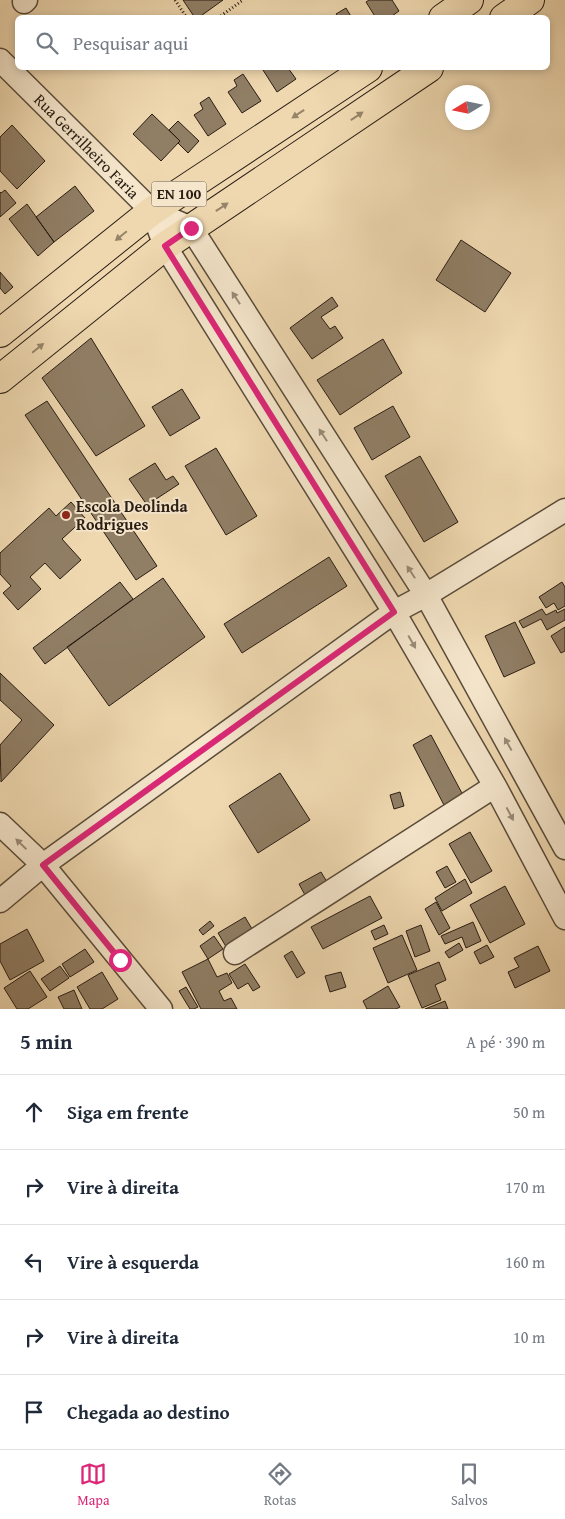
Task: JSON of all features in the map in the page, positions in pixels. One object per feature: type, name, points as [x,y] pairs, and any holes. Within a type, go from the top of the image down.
[{"type":"main road","points":[[447,15],[469,0]]},
{"type":"main road","points":[[508,15],[530,0]]},
{"type":"main road","name":"EN 100","points":[[0,333],[152,212],[365,70]]},
{"type":"main road","name":"EN 100","points":[[0,379],[165,246],[427,70]]},
{"type":"street","name":"Rua Gerrilheiro Faria","points":[[0,60],[152,212]]},
{"type":"street","points":[[152,212],[191,228],[426,595],[565,848]]},
{"type":"street","points":[[152,212],[165,246],[394,612],[495,786],[565,918]]},
{"type":"street","points":[[0,900],[43,865],[394,612],[426,595],[565,510]]},
{"type":"street","points":[[235,953],[495,786]]},
{"type":"street","points":[[0,824],[43,865],[161,1009]]},
{"type":"path","points":[[175,0],[185,15]]},
{"type":"path","points":[[222,15],[243,0]]},
{"type":"building","points":[[183,0],[223,0],[202,15],[193,15]]},
{"type":"building","points":[[369,0],[392,0],[399,11],[393,15],[374,15],[366,2]]},
{"type":"building","points":[[346,8],[350,15],[337,15]]},
{"type":"building","points":[[263,70],[289,70],[296,79],[277,92]]},
{"type":"building","points":[[243,74],[261,101],[242,113],[228,92],[237,86],[234,80]]},
{"type":"building","points":[[209,97],[226,124],[208,136],[194,115],[203,109],[200,103]]},
{"type":"building","points":[[152,114],[180,141],[161,161],[133,134]]},
{"type":"building","points":[[178,121],[199,141],[188,153],[169,130]]},
{"type":"building","points":[[12,125],[45,161],[17,189],[0,171],[0,137]]},
{"type":"building","points":[[75,186],[94,211],[54,242],[36,217]]},
{"type":"building","points":[[5,190],[16,203],[0,217],[0,192]]},
{"type":"building","points":[[27,204],[54,242],[38,256],[9,219]]},
{"type":"building","points":[[461,240],[511,273],[485,312],[436,280]]},
{"type":"building","points":[[0,272],[13,287],[5,294],[0,288]]},
{"type":"building","points":[[332,297],[338,306],[321,317],[330,329],[335,326],[343,338],[312,359],[290,328]]},
{"type":"building","points":[[91,338],[145,426],[96,456],[42,378]]},
{"type":"building","points":[[383,339],[402,373],[340,415],[317,380]]},
{"type":"building","points":[[182,389],[200,418],[170,436],[152,407]]},
{"type":"building","points":[[47,401],[157,566],[136,580],[25,415]]},
{"type":"building","points":[[393,406],[410,437],[372,460],[354,428]]},
{"type":"building","points":[[216,448],[257,516],[226,535],[185,466]]},
{"type":"building","points":[[420,456],[458,522],[424,542],[385,476]]},
{"type":"building","points":[[155,463],[166,480],[173,476],[179,484],[147,505],[129,479]]},
{"type":"building","points":[[71,502],[85,518],[62,539],[81,560],[60,579],[45,563],[30,577],[41,589],[18,610],[3,593],[11,586],[0,574],[0,553],[49,508],[56,516]]},
{"type":"building","points":[[329,557],[347,586],[242,653],[224,624]]},
{"type":"building","points":[[163,578],[205,637],[109,706],[67,647]]},
{"type":"building","points":[[120,582],[133,599],[45,664],[33,648]]},
{"type":"building","points":[[562,582],[565,587],[565,606],[558,610],[554,603],[546,608],[539,597]]},
{"type":"building","points":[[542,609],[546,615],[556,610],[557,613],[565,609],[565,620],[547,630],[541,619],[523,628],[519,621]]},
{"type":"building","points":[[515,622],[535,663],[504,677],[485,636]]},
{"type":"building","points":[[565,627],[565,651],[561,653],[551,636]]},
{"type":"building","points":[[0,673],[54,725],[1,782],[0,745],[22,720],[0,700]]},
{"type":"building","points":[[431,735],[464,797],[445,807],[413,745]]},
{"type":"building","points":[[280,773],[310,820],[258,853],[229,806]]},
{"type":"building","points":[[400,792],[404,806],[394,809],[390,795]]},
{"type":"building","points":[[470,832],[492,871],[471,883],[449,844]]},
{"type":"building","points":[[447,866],[456,882],[445,888],[436,872]]},
{"type":"building","points":[[321,872],[327,882],[305,895],[299,884]]},
{"type":"building","points":[[465,879],[472,893],[442,911],[435,898]]},
{"type":"building","points":[[505,886],[525,924],[490,943],[470,905]]},
{"type":"building","points":[[370,896],[382,918],[323,949],[311,927]]},
{"type":"building","points":[[436,902],[450,928],[439,935],[425,909]]},
{"type":"building","points":[[245,917],[255,934],[228,950],[218,933]]},
{"type":"building","points":[[210,921],[214,926],[203,935],[199,930]]},
{"type":"building","points":[[473,922],[481,941],[466,948],[462,937],[445,944],[441,936]]},
{"type":"building","points":[[384,925],[388,934],[375,940],[371,931]]},
{"type":"building","points":[[421,925],[430,951],[415,957],[406,931]]},
{"type":"building","points":[[27,929],[44,961],[10,980],[0,961],[0,944]]},
{"type":"building","points":[[402,935],[417,970],[388,983],[373,948]]},
{"type":"building","points":[[214,936],[223,949],[208,959],[200,946]]},
{"type":"building","points":[[459,943],[463,950],[449,958],[445,952]]},
{"type":"building","points":[[487,945],[494,957],[480,964],[474,952]]},
{"type":"building","points":[[538,946],[550,971],[515,988],[508,972],[519,967],[514,958]]},
{"type":"building","points":[[85,949],[94,962],[70,977],[62,964]]},
{"type":"building","points":[[292,951],[305,973],[297,978],[284,956]]},
{"type":"building","points":[[208,959],[217,977],[227,973],[232,983],[219,991],[224,1001],[231,998],[237,1009],[201,1009],[182,972]]},
{"type":"building","points":[[439,962],[446,980],[435,985],[441,1000],[422,1008],[408,975]]},
{"type":"building","points":[[245,964],[260,987],[253,991],[248,983],[238,989],[229,974]]},
{"type":"building","points":[[60,966],[69,978],[50,991],[41,979]]},
{"type":"building","points":[[30,971],[47,997],[28,1009],[17,1009],[4,988]]},
{"type":"building","points":[[102,972],[118,999],[102,1009],[90,1009],[77,987]]},
{"type":"building","points":[[341,972],[346,987],[330,992],[325,976]]},
{"type":"building","points":[[388,986],[400,1007],[396,1009],[367,1009],[363,1001]]},
{"type":"building","points":[[186,987],[198,1007],[194,1009],[190,1009],[179,991]]},
{"type":"building","points":[[74,990],[82,1009],[64,1009],[58,997]]},
{"type":"building","points":[[445,1001],[448,1009],[425,1009]]},
{"type":"place","name":"Escola Deolinda Rodrigues","points":[[66,515]]},
{"type":"route","points":[[120,960],[43,865],[394,612],[165,246],[191,228]]}]
